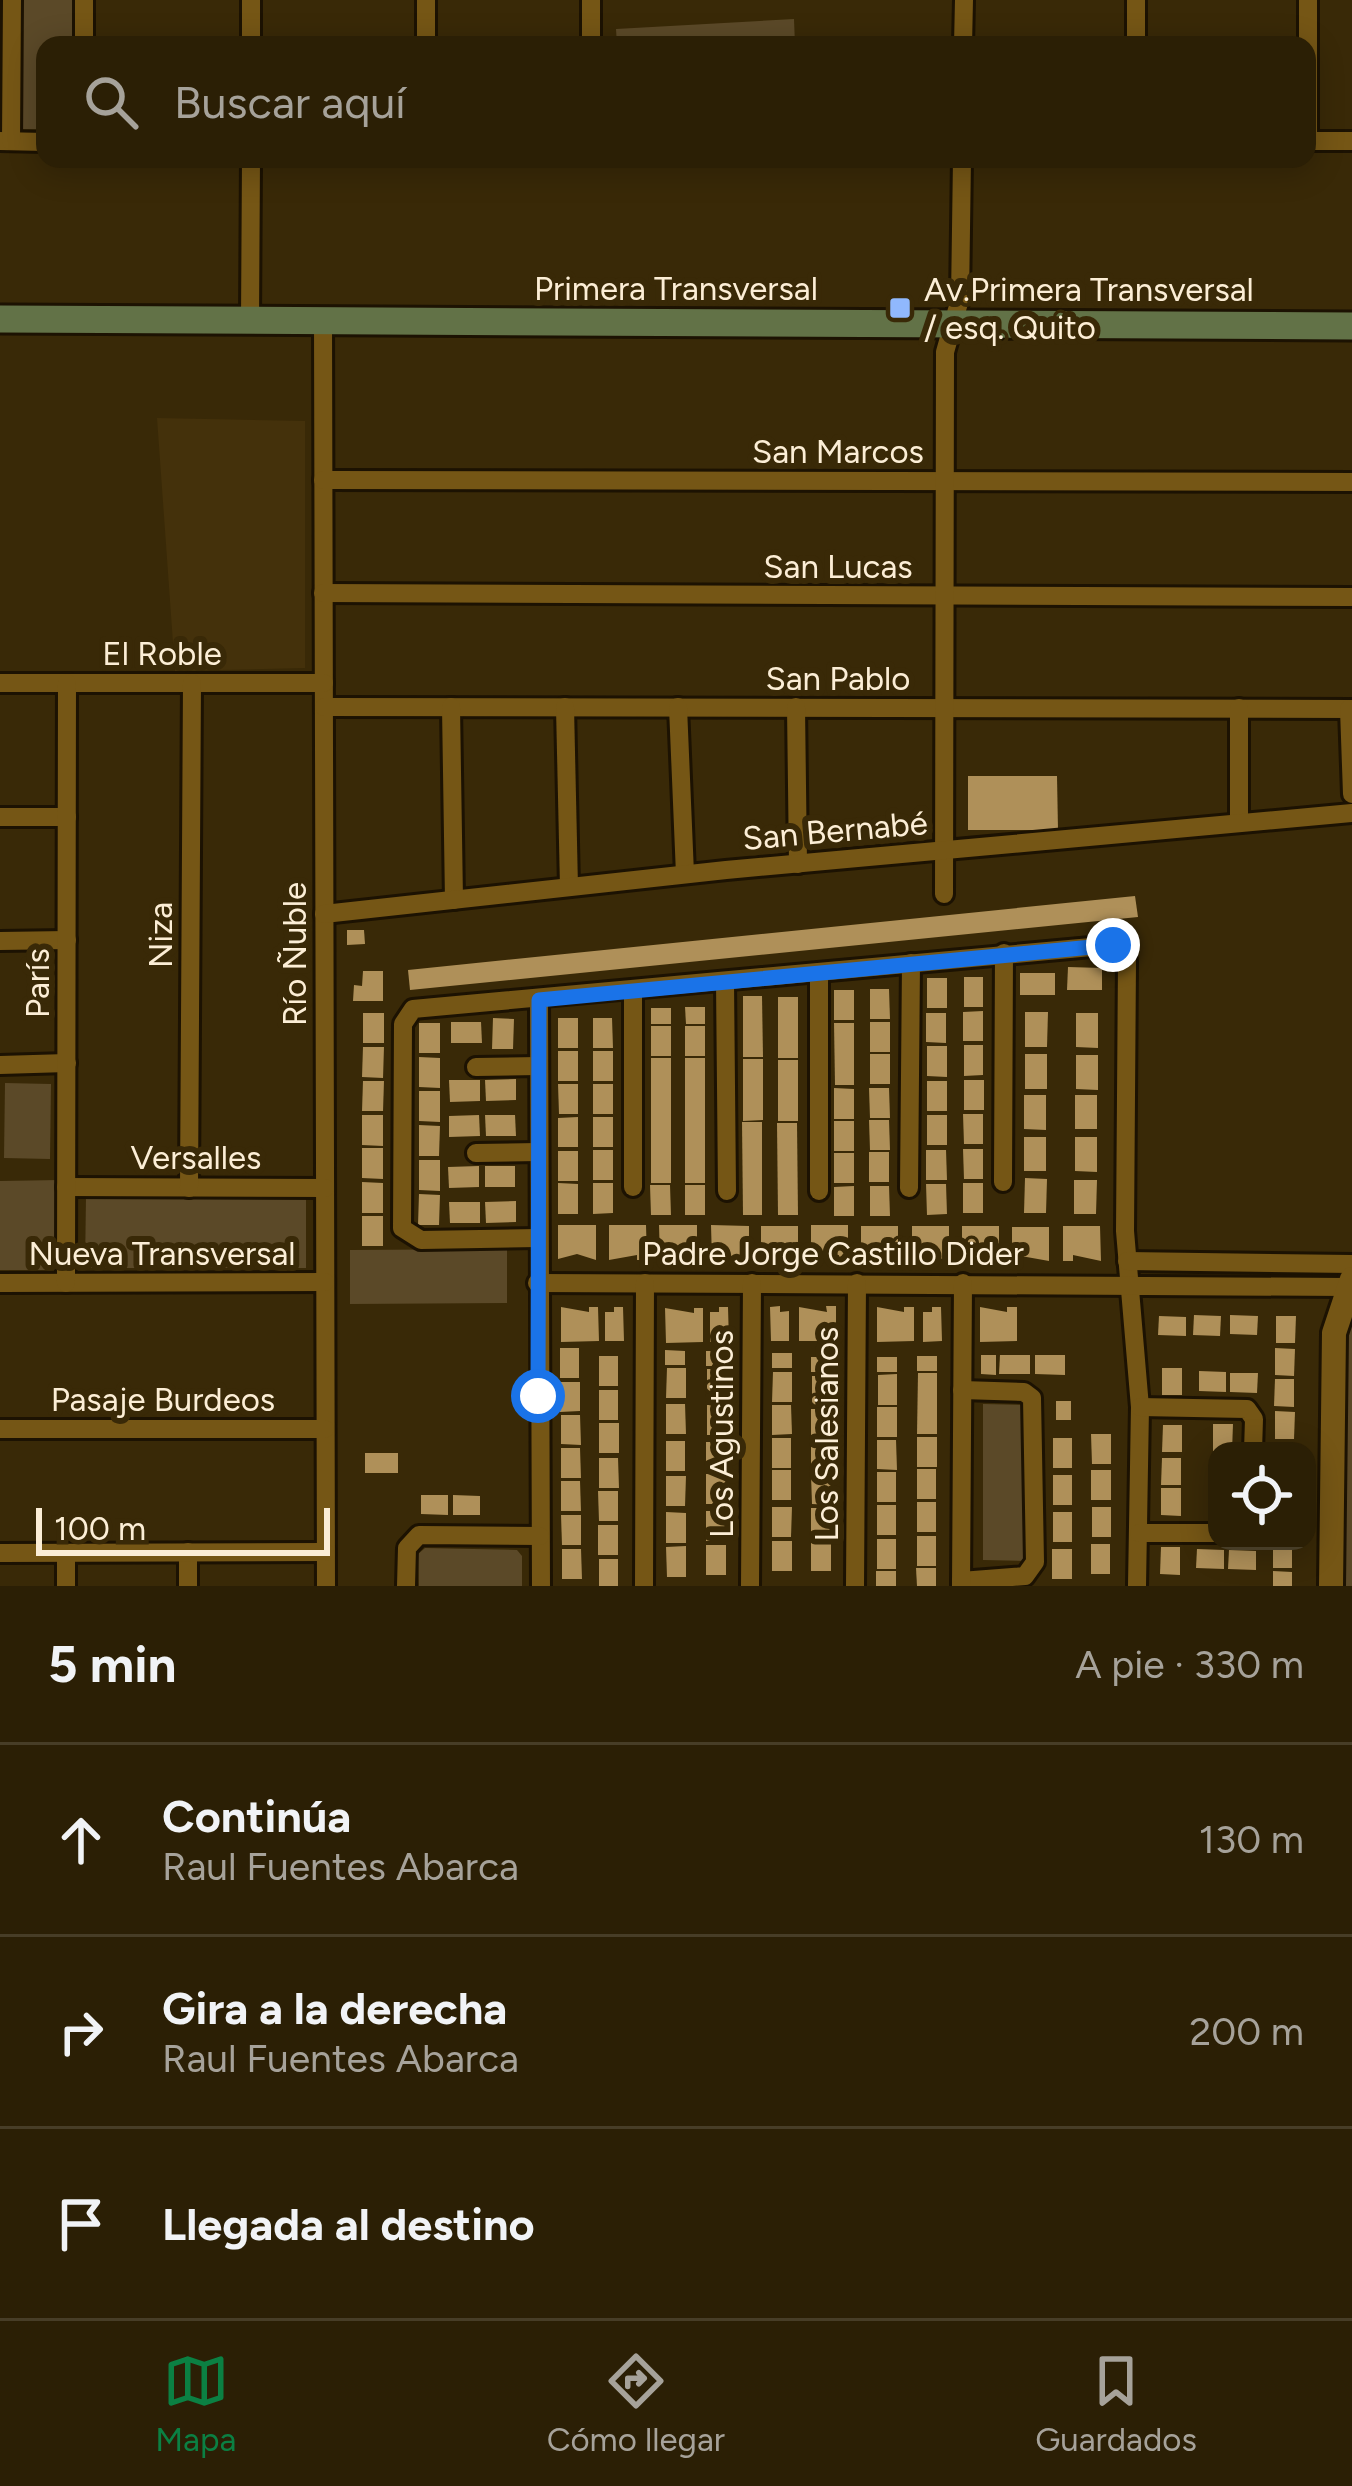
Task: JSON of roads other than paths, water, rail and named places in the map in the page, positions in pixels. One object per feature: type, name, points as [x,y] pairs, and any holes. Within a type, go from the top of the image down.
[{"type":"main road","name":"Primera Transversal","points":[[0,319],[1352,326]]},
{"type":"street","points":[[11,0],[6,141],[36,142]]},
{"type":"street","points":[[84,0],[84,36]]},
{"type":"street","points":[[251,0],[251,36]]},
{"type":"street","points":[[426,0],[426,36]]},
{"type":"street","points":[[591,0],[591,36]]},
{"type":"street","points":[[963,36],[964,0]]},
{"type":"street","points":[[1136,0],[1136,36]]},
{"type":"street","points":[[1308,0],[1308,36]]},
{"type":"street","points":[[1316,141],[1352,141]]},
{"type":"street","points":[[250,168],[250,321]]},
{"type":"street","points":[[944,894],[945,352],[960,299],[962,168]]},
{"type":"street","name":"Río Ñuble","points":[[323,321],[326,1586]]},
{"type":"street","name":"San Marcos","points":[[323,480],[1352,482]]},
{"type":"street","name":"San Lucas","points":[[323,593],[1352,598]]},
{"type":"street","name":"El Roble","points":[[0,683],[324,683]]},
{"type":"street","name":"París","points":[[66,1283],[67,683]]},
{"type":"street","name":"Niza","points":[[189,1187],[192,683]]},
{"type":"street","name":"San Pablo","points":[[324,707],[1351,709]]},
{"type":"street","points":[[452,707],[454,900]]},
{"type":"street","points":[[565,707],[569,887]]},
{"type":"street","points":[[679,707],[685,874]]},
{"type":"street","points":[[796,707],[798,863]]},
{"type":"street","points":[[1239,708],[1239,823]]},
{"type":"street","points":[[1351,709],[1352,794]]},
{"type":"street","name":"San Bernabé","points":[[324,914],[685,874],[1352,813]]},
{"type":"street","points":[[0,818],[67,818]]},
{"type":"street","points":[[0,941],[67,940]]},
{"type":"street","points":[[537,1238],[414,1240],[401,1224],[403,1024],[408,1012],[515,997],[539,1000],[1106,942],[1127,961],[1127,1261],[1139,1407],[1137,1586]]},
{"type":"street","points":[[1003,1181],[1004,953]]},
{"type":"street","points":[[909,1188],[911,963]]},
{"type":"street","points":[[819,972],[819,1191]]},
{"type":"street","points":[[725,982],[727,1191]]},
{"type":"street","points":[[633,991],[633,1187]]},
{"type":"street","points":[[539,1000],[541,1586]]},
{"type":"street","points":[[0,1065],[67,1064]]},
{"type":"street","points":[[476,1067],[538,1066]]},
{"type":"street","points":[[476,1153],[538,1152]]},
{"type":"street","name":"Versalles","points":[[66,1187],[325,1188]]},
{"type":"street","points":[[1127,1261],[1350,1276],[1334,1333],[1331,1586]]},
{"type":"street","name":"Padre Jorge Castillo Dider","points":[[537,1283],[1130,1283],[1350,1276]]},
{"type":"street","name":"Nueva Transversal","points":[[0,1283],[325,1282]]},
{"type":"street","points":[[644,1586],[645,1283]]},
{"type":"street","name":"Los Agustinos","points":[[750,1586],[752,1283]]},
{"type":"street","name":"Los Salesianos","points":[[855,1586],[857,1283]]},
{"type":"street","points":[[962,1390],[1024,1392],[1032,1398],[1035,1562],[1024,1576],[961,1584],[962,1390],[963,1283]]},
{"type":"street","points":[[1139,1407],[1247,1408],[1254,1419],[1253,1442]]},
{"type":"street","name":"Pasaje Burdeos","points":[[0,1429],[325,1429]]},
{"type":"street","points":[[1138,1533],[1208,1533]]},
{"type":"street","points":[[406,1586],[406,1548],[419,1535],[540,1536]]},
{"type":"street","points":[[188,1552],[188,1586]]},
{"type":"street","points":[[0,1553],[326,1552]]},
{"type":"street","points":[[66,1553],[66,1586]]},
{"type":"place","name":"Av.Primera Transversal / esq. Quito","points":[[900,308]]}]
